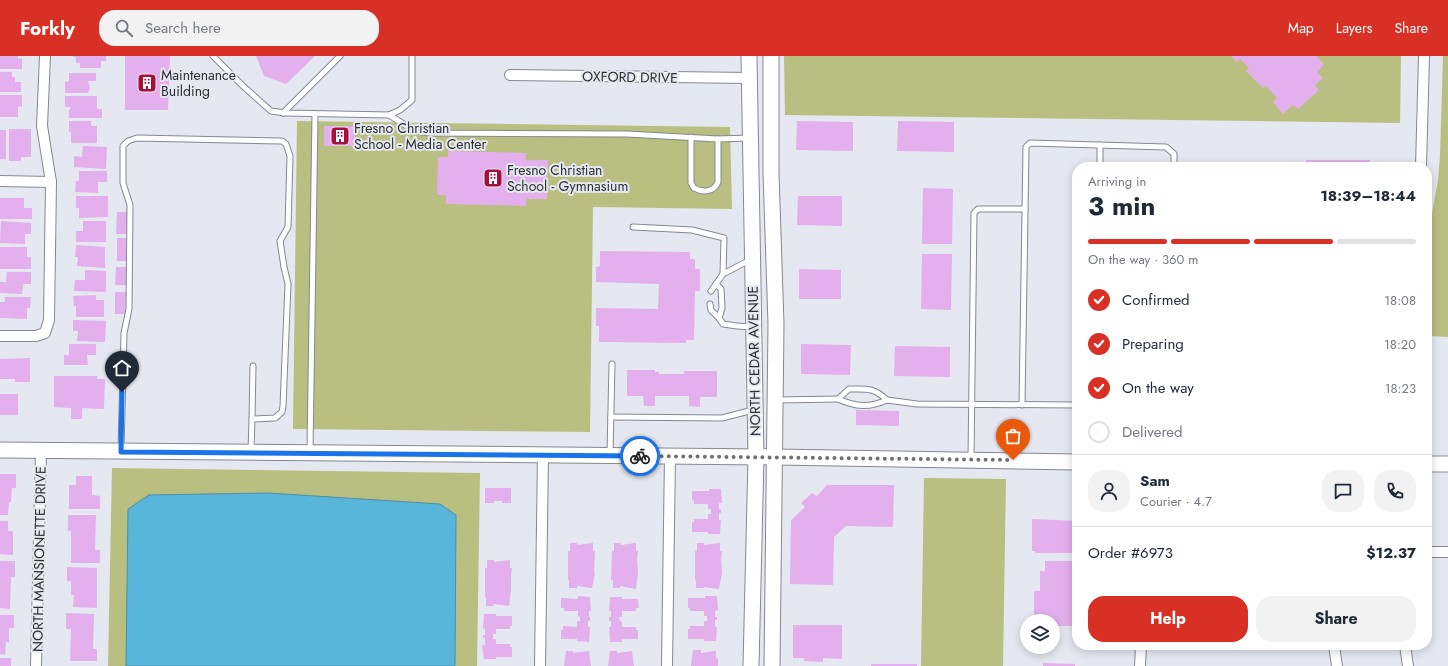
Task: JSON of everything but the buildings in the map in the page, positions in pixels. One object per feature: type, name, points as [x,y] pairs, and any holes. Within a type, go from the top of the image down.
[{"type":"main road","name":"NORTH CEDAR AVENUE","points":[[750,56],[750,138],[756,456],[751,666]]},
{"type":"main road","name":"NORTH CEDAR AVENUE","points":[[771,56],[771,172],[776,324],[776,456],[772,666]]},
{"type":"main road","points":[[750,78],[759,92],[760,160],[766,171],[771,172]]},
{"type":"main road","points":[[0,450],[776,456],[1072,462]]},
{"type":"main road","points":[[1432,464],[1448,464]]},
{"type":"street","points":[[0,336],[36,336],[45,333],[49,320],[51,172],[42,126],[45,56]]},
{"type":"street","points":[[1421,162],[1424,56]]},
{"type":"street","name":"OXFORD DRIVE","points":[[510,75],[750,78]]},
{"type":"street","points":[[0,181],[51,182]]},
{"type":"street","name":"NORTH MANSIONETTE DRIVE","points":[[36,666],[41,451]]},
{"type":"street","points":[[540,666],[544,455]]},
{"type":"street","points":[[667,666],[670,456]]},
{"type":"street","points":[[1432,552],[1448,552]]},
{"type":"street","points":[[1140,666],[1141,650]]},
{"type":"street","points":[[1334,650],[1336,666]]},
{"type":"street","points":[[1406,650],[1408,666]]},
{"type":"lane","points":[[213,56],[243,86],[272,110],[283,113],[315,114],[389,114],[400,110],[412,100],[412,56]]},
{"type":"lane","points":[[283,113],[340,56]]},
{"type":"lane","points":[[310,453],[315,114]]},
{"type":"lane","points":[[389,114],[415,131],[430,133],[628,134],[718,139],[750,138]]},
{"type":"lane","points":[[691,137],[691,183],[694,188],[701,191],[712,190],[716,187],[718,182],[718,139]]},
{"type":"lane","points":[[121,452],[124,333],[129,309],[130,204],[123,183],[123,146],[128,141],[136,138],[282,140],[286,144],[290,156],[288,227],[280,241],[288,284],[284,406],[282,412],[275,418],[252,419]]},
{"type":"lane","points":[[1022,405],[1026,147],[1030,143],[1166,147],[1174,154],[1174,162]]},
{"type":"lane","points":[[1100,145],[1100,162]]},
{"type":"lane","points":[[971,460],[974,214],[978,209],[1025,209]]},
{"type":"lane","points":[[633,227],[692,230],[724,238],[723,274]]},
{"type":"lane","points":[[711,291],[723,274],[752,259]]},
{"type":"lane","points":[[716,284],[721,289],[722,308],[719,318]]},
{"type":"lane","points":[[710,304],[711,310],[723,324],[754,327]]},
{"type":"lane","points":[[610,455],[612,364]]},
{"type":"lane","points":[[251,453],[253,366]]},
{"type":"lane","points":[[838,399],[849,389],[867,389],[878,391],[887,400]]},
{"type":"lane","points":[[776,400],[838,399],[850,405],[866,406],[876,405],[887,400],[917,404],[1072,405]]},
{"type":"lane","points":[[611,417],[722,418],[755,409]]},
{"type":"green space","points":[[784,56],[1401,56],[1400,123],[785,115]]},
{"type":"green space","points":[[1443,56],[1448,56],[1448,337],[1432,336],[1432,213],[1438,180]]},
{"type":"green space","points":[[297,121],[730,127],[732,209],[593,207],[590,432],[293,429]]},
{"type":"green space","points":[[112,468],[480,473],[477,666],[108,666]]},
{"type":"green space","points":[[924,478],[1006,479],[1003,666],[921,666]]},
{"type":"water","points":[[268,493],[440,504],[456,515],[455,666],[126,666],[128,509],[149,495]]},
{"type":"way so far","points":[[640,456],[776,456],[1013,460]]},
{"type":"place","name":"Maintenance Building","points":[[147,83]]},
{"type":"place","name":"Fresno Christian School - Media Center","points":[[340,136]]},
{"type":"place","name":"Fresno Christian School - Gymnasium","points":[[493,178]]},
{"type":"route","points":[[122,392],[121,452],[640,456]]}]
